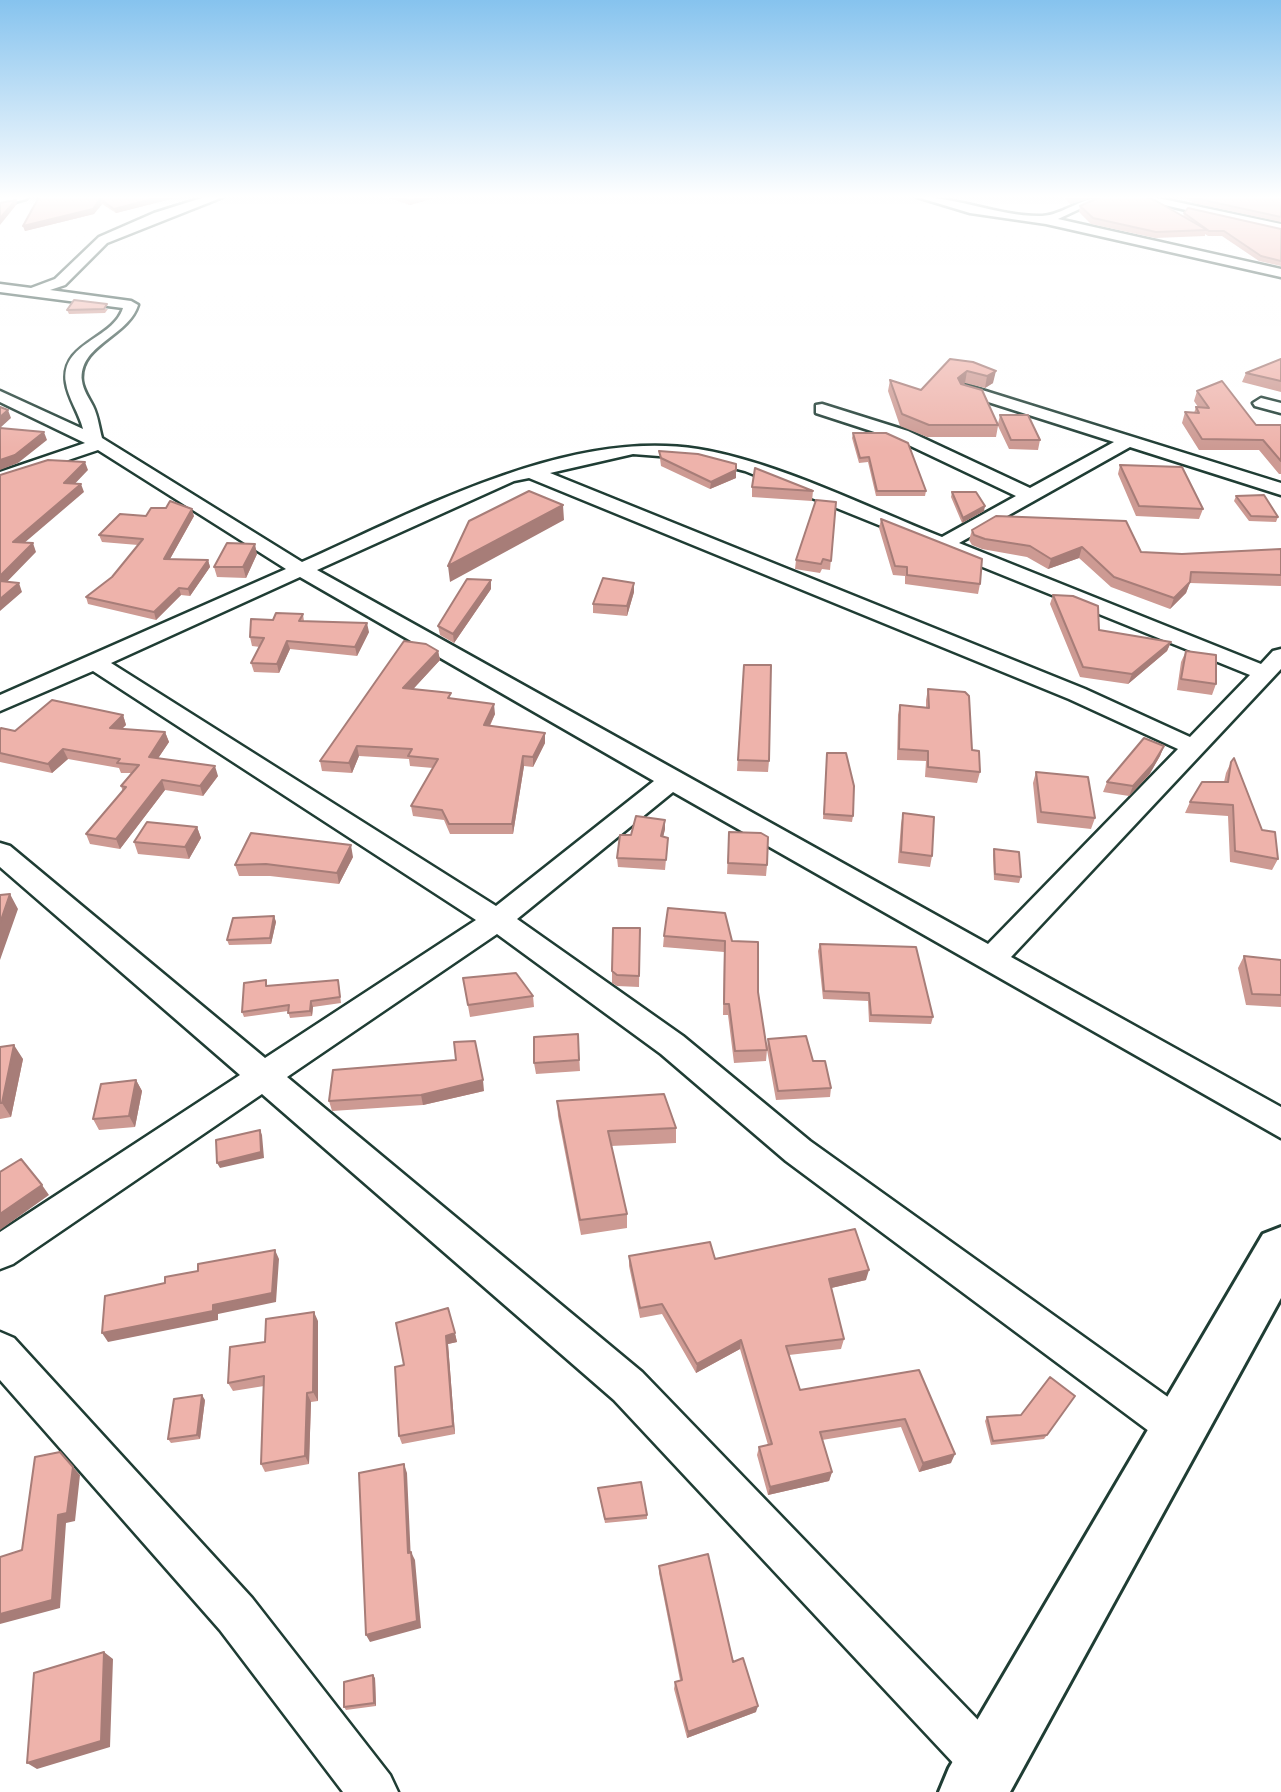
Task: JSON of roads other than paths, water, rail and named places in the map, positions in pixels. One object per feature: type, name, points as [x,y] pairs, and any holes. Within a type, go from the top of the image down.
[{"type":"street","points":[[32,292],[61,281]]},
{"type":"street","points":[[0,288],[131,305],[131,311],[114,329],[88,347],[77,361],[74,383],[97,443]]},
{"type":"street","points":[[967,390],[1281,489]]},
{"type":"street","points":[[0,396],[97,443],[300,569],[1281,1124]]},
{"type":"street","points":[[1261,403],[1281,408]]},
{"type":"street","points":[[822,409],[902,435],[1028,495]]},
{"type":"street","points":[[945,543],[1128,441]]},
{"type":"street","points":[[0,478],[97,443]]},
{"type":"street","points":[[0,704],[508,477],[534,474],[602,454],[633,449],[698,454],[751,467],[945,543],[1273,665],[991,960]]},
{"type":"street","points":[[534,474],[1077,694],[1195,748]]},
{"type":"street","points":[[94,662],[497,920],[672,1045],[798,1151],[1179,1429]]},
{"type":"street","points":[[0,1252],[497,920],[671,780]]},
{"type":"street","points":[[0,852],[628,1386],[981,1779],[1281,1250]]},
{"type":"street","points":[[0,1351],[236,1614],[373,1792]]}]
